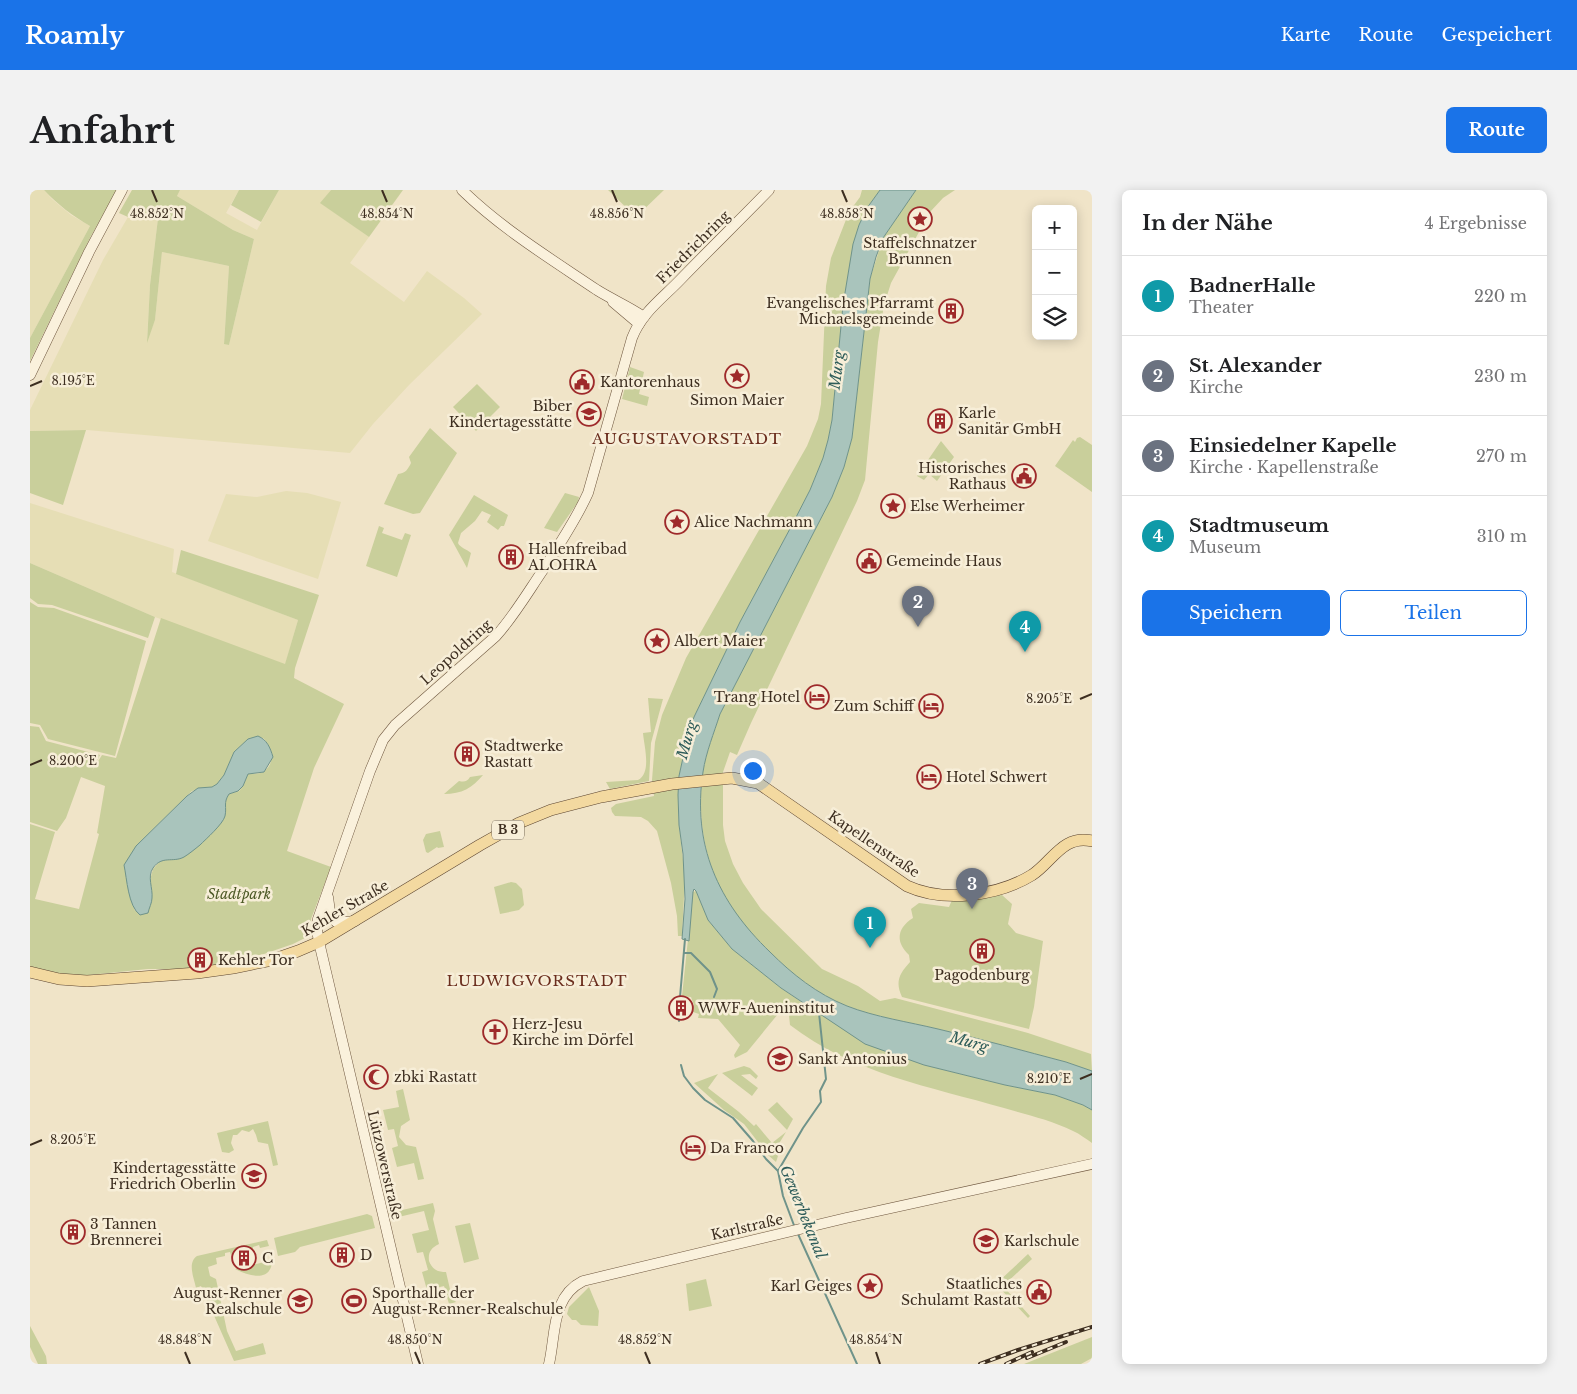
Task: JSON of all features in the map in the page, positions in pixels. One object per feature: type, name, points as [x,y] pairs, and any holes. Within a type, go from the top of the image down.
[{"type":"main road","points":[[30,374],[85,259],[122,190]]},
{"type":"main road","points":[[462,190],[482,208],[535,248],[608,297],[619,309],[641,320]]},
{"type":"main road","name":"Friedrichring","points":[[641,320],[657,301],[769,190]]},
{"type":"main road","name":"Leopoldring","points":[[319,942],[316,930],[328,891],[370,771],[383,740],[395,725],[496,636],[533,584],[582,507],[588,493],[632,338],[641,320]]},
{"type":"main road","name":"Kapellenstraße","points":[[654,787],[724,779],[744,780],[764,786],[907,886],[926,893],[956,896],[1006,886],[1027,878],[1065,845],[1083,839],[1092,840]]},
{"type":"main road","name":"Kehler Straße","points":[[30,972],[59,980],[79,981],[197,973],[272,960],[298,952],[319,942],[519,823],[542,813],[576,803],[654,787]]},
{"type":"main road","points":[[328,891],[328,907],[336,922],[355,920]]},
{"type":"main road","name":"Lützowerstraße","points":[[319,942],[418,1364]]},
{"type":"main road","name":"Karlstraße","points":[[549,1364],[554,1324],[564,1297],[577,1284],[598,1276],[802,1228],[1092,1164]]},
{"type":"shaded area","points":[[30,190],[44,190],[71,215],[90,226],[30,338]]},
{"type":"shaded area","points":[[180,190],[239,190],[226,213],[257,230],[279,190],[331,190],[321,203],[369,237],[350,263],[404,302],[427,271],[464,298],[482,314],[409,385],[373,424],[350,453],[87,430],[30,431],[30,410],[103,260],[128,217],[159,210],[150,285],[147,340],[155,320],[162,252],[229,266],[224,343],[229,345],[254,239],[233,230],[177,196]]},
{"type":"shaded area","points":[[286,491],[307,493],[341,502],[318,579],[208,541],[226,494],[257,497]]},
{"type":"shaded area","points":[[30,503],[174,549],[172,572],[298,620],[285,665],[155,617],[30,563]]},
{"type":"green space","points":[[44,190],[117,190],[91,236],[30,361],[30,338],[90,226],[66,210]]},
{"type":"green space","points":[[132,190],[180,190],[177,196],[233,230],[254,239],[229,345],[224,344],[229,266],[162,252],[155,320],[147,343],[150,285],[159,210],[128,217],[119,213]]},
{"type":"green space","points":[[239,190],[279,190],[261,222],[231,205]]},
{"type":"green space","points":[[331,190],[403,190],[369,237],[320,203]]},
{"type":"green space","points":[[608,190],[664,190],[636,217]]},
{"type":"green space","points":[[862,190],[880,190],[867,208],[859,225],[843,305],[832,420],[823,458],[810,490],[740,622],[694,717],[688,735],[679,776],[678,795],[679,825],[685,877],[682,936],[678,936],[677,916],[671,883],[657,831],[648,821],[641,817],[615,816],[611,808],[616,804],[654,796],[652,780],[655,742],[662,715],[686,658],[807,446],[818,419],[821,404],[826,286],[831,258],[849,212],[860,197]]},
{"type":"green space","points":[[916,190],[955,190],[943,198],[930,212],[891,283],[884,305],[878,342],[865,480],[857,501],[737,755],[730,752],[723,772],[723,825],[725,841],[733,864],[743,883],[761,909],[822,969],[858,986],[880,1001],[895,998],[1028,1033],[1091,1054],[1092,1071],[1066,1062],[986,1041],[869,1013],[825,996],[787,968],[736,916],[716,878],[705,844],[702,826],[701,790],[704,765],[710,743],[720,714],[832,497],[844,467],[852,438],[870,279],[883,238]]},
{"type":"green space","points":[[630,367],[644,372],[639,394],[649,397],[647,406],[622,399]]},
{"type":"green space","points":[[477,384],[500,407],[476,431],[453,407]]},
{"type":"green space","points":[[430,428],[457,453],[420,513],[413,514],[384,504],[398,474],[408,469],[411,463],[409,457]]},
{"type":"green space","points":[[86,430],[63,505],[30,493],[30,431]]},
{"type":"green space","points":[[1080,437],[1092,445],[1092,492],[1055,466],[1073,440],[1075,442]]},
{"type":"green space","points":[[941,441],[954,457],[937,481],[929,474],[924,480],[917,476]]},
{"type":"green space","points":[[565,493],[579,497],[578,502],[557,532],[544,528]]},
{"type":"green space","points":[[474,495],[508,515],[504,526],[501,526],[498,530],[487,522],[491,515],[482,511],[475,521],[461,533],[458,543],[471,553],[467,568],[449,535]]},
{"type":"green space","points":[[379,526],[384,528],[382,533],[402,540],[405,533],[411,535],[397,577],[366,566]]},
{"type":"green space","name":"Stadtpark","points":[[181,550],[319,595],[295,668],[294,678],[344,704],[314,768],[287,851],[331,867],[311,919],[310,930],[305,938],[293,944],[264,954],[199,969],[148,969],[79,976],[61,975],[30,968],[30,824],[55,832],[35,899],[79,909],[99,834],[97,833],[105,786],[81,777],[66,818],[57,831],[30,822],[30,726],[39,727],[46,741],[100,755],[92,771],[102,755],[116,758],[161,618],[285,664],[298,620],[176,574]],"holes":[[[263,738],[271,755],[268,768],[261,773],[248,774],[239,791],[229,794],[225,800],[226,813],[167,858],[160,861],[153,869],[150,880],[135,911],[127,884],[136,846],[192,791],[212,787],[217,784],[224,775],[234,752],[248,739]]]},
{"type":"green space","points":[[30,563],[155,617],[148,638],[52,605],[38,604],[30,598]]},
{"type":"green space","points":[[30,602],[38,607],[54,608],[146,641],[115,756],[48,739],[40,725],[30,723]]},
{"type":"green space","points":[[648,698],[663,699],[651,743],[649,781],[610,789],[606,782],[638,780],[645,772],[646,759],[643,733],[651,732]]},
{"type":"green space","points":[[483,775],[466,789],[456,793],[444,794],[459,781]]},
{"type":"green space","points":[[440,831],[444,847],[437,847],[428,853],[426,852],[423,840],[426,834]]},
{"type":"green space","points":[[511,882],[516,883],[522,889],[524,905],[519,910],[500,914],[494,887]]},
{"type":"green space","points":[[696,891],[708,920],[732,949],[781,988],[819,1014],[924,1065],[1055,1095],[1083,1105],[1092,1110],[1092,1143],[1076,1132],[1048,1121],[893,1077],[866,1067],[839,1055],[790,1025],[789,1015],[785,1012],[778,1014],[747,1052],[735,1058],[734,1055],[740,1045],[718,1019],[698,1018],[699,1014],[693,1012],[694,1005],[691,997],[682,996],[693,892]]},
{"type":"green space","points":[[1002,895],[1012,904],[1008,924],[1016,933],[1043,941],[1029,1029],[902,997],[899,978],[910,962],[909,955],[901,945],[900,935],[904,926],[913,918],[911,909],[919,903],[949,907],[952,900]]},
{"type":"green space","points":[[744,1066],[750,1068],[758,1076],[756,1079],[750,1074],[741,1075],[758,1088],[752,1096],[722,1073]]},
{"type":"green space","points":[[718,1074],[708,1088],[754,1126],[756,1124],[772,1143],[786,1132],[774,1152],[778,1156],[776,1162],[768,1155],[744,1124],[724,1110],[694,1083]]},
{"type":"green space","points":[[403,1089],[410,1120],[401,1126],[399,1137],[406,1145],[416,1147],[424,1179],[418,1180],[414,1163],[397,1167],[392,1148],[398,1146],[394,1129],[388,1130],[383,1110],[399,1107],[396,1091]]},
{"type":"green space","points":[[777,1102],[793,1119],[787,1130],[768,1110]]},
{"type":"green space","points":[[268,1121],[278,1165],[273,1166],[268,1144],[258,1142],[253,1129],[249,1132],[242,1130],[237,1135],[233,1135],[231,1143],[234,1150],[229,1153],[222,1152],[217,1133]]},
{"type":"green space","points":[[433,1203],[435,1211],[433,1219],[439,1244],[431,1251],[429,1261],[435,1270],[446,1272],[452,1298],[456,1302],[449,1304],[444,1286],[427,1290],[422,1272],[428,1270],[423,1252],[417,1253],[412,1234],[429,1230],[424,1211],[390,1219],[389,1213]]},
{"type":"green space","points":[[367,1214],[372,1216],[375,1228],[300,1247],[295,1252],[278,1256],[274,1238]]},
{"type":"green space","points":[[470,1223],[479,1259],[464,1263],[455,1226]]},
{"type":"green space","points":[[267,1240],[269,1246],[260,1248],[259,1245],[253,1247],[253,1250],[231,1255],[230,1252],[225,1253],[225,1256],[216,1258],[217,1264],[208,1267],[210,1276],[216,1279],[227,1331],[236,1351],[263,1343],[266,1354],[234,1361],[201,1286],[196,1288],[192,1263],[197,1256]]},
{"type":"green space","points":[[1028,1254],[1032,1259],[1003,1286],[1030,1316],[1028,1318],[996,1284]]},
{"type":"green space","points":[[269,1261],[272,1263],[270,1269],[262,1275],[251,1275],[235,1269]]},
{"type":"green space","points":[[706,1279],[712,1306],[689,1311],[686,1284]]},
{"type":"green space","points":[[589,1287],[599,1311],[598,1326],[581,1325],[576,1320],[572,1320],[567,1314],[569,1307]]},
{"type":"green space","points":[[30,1326],[46,1356],[47,1364],[38,1364],[30,1347]]},
{"type":"green space","points":[[1092,1337],[1092,1358],[1081,1364],[1024,1364]]},
{"type":"water","name":"Murg","points":[[880,190],[916,190],[883,238],[870,279],[852,438],[844,467],[832,497],[720,714],[703,772],[701,799],[702,824],[706,848],[713,871],[736,913],[778,960],[815,989],[847,1006],[869,1013],[986,1041],[1066,1062],[1092,1071],[1092,1110],[1055,1095],[924,1065],[865,1044],[781,988],[732,949],[708,920],[694,889],[689,941],[682,939],[685,899],[678,795],[679,776],[688,735],[694,717],[740,622],[810,490],[823,458],[832,420],[843,305],[853,244],[867,208]]},
{"type":"water","points":[[258,736],[268,744],[273,757],[264,772],[248,774],[243,786],[238,791],[229,794],[226,800],[224,819],[200,845],[180,859],[164,860],[156,864],[150,875],[151,904],[148,913],[140,915],[130,899],[124,865],[136,846],[187,796],[198,788],[212,787],[217,784],[224,775],[234,752],[248,739]]},
{"type":"waterway","name":"Gewerbekanal","points":[[680,997],[685,939]]},
{"type":"waterway","points":[[684,953],[691,953],[710,972],[717,989],[714,997]]},
{"type":"waterway","points":[[778,1171],[803,1128],[821,1102],[820,1091],[826,1079],[819,1013]]},
{"type":"waterway","name":"Gewerbekanal","points":[[679,1014],[679,1021]]},
{"type":"waterway","name":"Gewerbekanal","points":[[681,1065],[684,1076],[693,1088],[705,1100],[733,1118],[778,1171],[783,1196],[795,1228]]},
{"type":"waterway","name":"Gewerbekanal","points":[[798,1234],[857,1364]]},
{"type":"railway","points":[[980,1364],[1092,1327]]},
{"type":"railway","points":[[1027,1358],[1066,1342]]},
{"type":"railway","points":[[1006,1364],[1032,1352]]},
{"type":"place","name":"Staffelschnatzer Brunnen","points":[[920,219]]},
{"type":"place","name":"Evangelisches Pfarramt Michaelsgemeinde","points":[[951,311]]},
{"type":"place","name":"Simon Maier","points":[[737,376]]},
{"type":"place","name":"Kantorenhaus","points":[[582,382]]},
{"type":"place","name":"Biber Kindertagesstätte","points":[[589,414]]},
{"type":"place","name":"Karle Sanitär GmbH","points":[[940,421]]},
{"type":"place","name":"Historisches Rathaus","points":[[1024,476]]},
{"type":"place","name":"Else Werheimer","points":[[893,506]]},
{"type":"place","name":"Alice Nachmann","points":[[677,522]]},
{"type":"place","name":"Hallenfreibad ALOHRA","points":[[511,557]]},
{"type":"place","name":"Gemeinde Haus","points":[[869,561]]},
{"type":"place","name":"St. Alexander","points":[[918,627]]},
{"type":"place","name":"Albert Maier","points":[[657,641]]},
{"type":"place","name":"Stadtmuseum","points":[[1025,652]]},
{"type":"place","name":"Trang Hotel","points":[[817,697]]},
{"type":"place","name":"Zum Schiff","points":[[931,706]]},
{"type":"place","name":"Stadtwerke Rastatt","points":[[467,754]]},
{"type":"place","name":"Hotel Schwert","points":[[929,777]]},
{"type":"place","name":"Einsiedelner Kapelle","points":[[972,909]]},
{"type":"place","name":"BadnerHalle","points":[[870,948]]},
{"type":"place","name":"Pagodenburg","points":[[982,951]]},
{"type":"place","name":"Kehler Tor","points":[[200,960]]},
{"type":"place","name":"WWF-Aueninstitut","points":[[681,1008]]},
{"type":"place","name":"Herz-Jesu Kirche im Dörfel","points":[[495,1032]]},
{"type":"place","name":"Sankt Antonius","points":[[780,1059]]},
{"type":"place","name":"zbki Rastatt","points":[[376,1077]]},
{"type":"place","name":"Da Franco","points":[[693,1148]]},
{"type":"place","name":"Kindertagesstätte Friedrich Oberlin","points":[[254,1176]]},
{"type":"place","name":"3 Tannen Brennerei","points":[[73,1232]]},
{"type":"place","name":"Karlschule","points":[[986,1241]]},
{"type":"place","name":"D","points":[[342,1255]]},
{"type":"place","name":"C","points":[[244,1258]]},
{"type":"place","name":"Karl Geiges","points":[[870,1286]]},
{"type":"place","name":"Staatliches Schulamt Rastatt","points":[[1039,1292]]},
{"type":"place","name":"August-Renner Realschule","points":[[300,1301]]},
{"type":"place","name":"Sporthalle der August-Renner-Realschule","points":[[354,1301]]},
{"type":"district","name":"AUGUSTAVORSTADT","points":[[687,439]]},
{"type":"district","name":"LUDWIGVORSTADT","points":[[537,981]]}]
